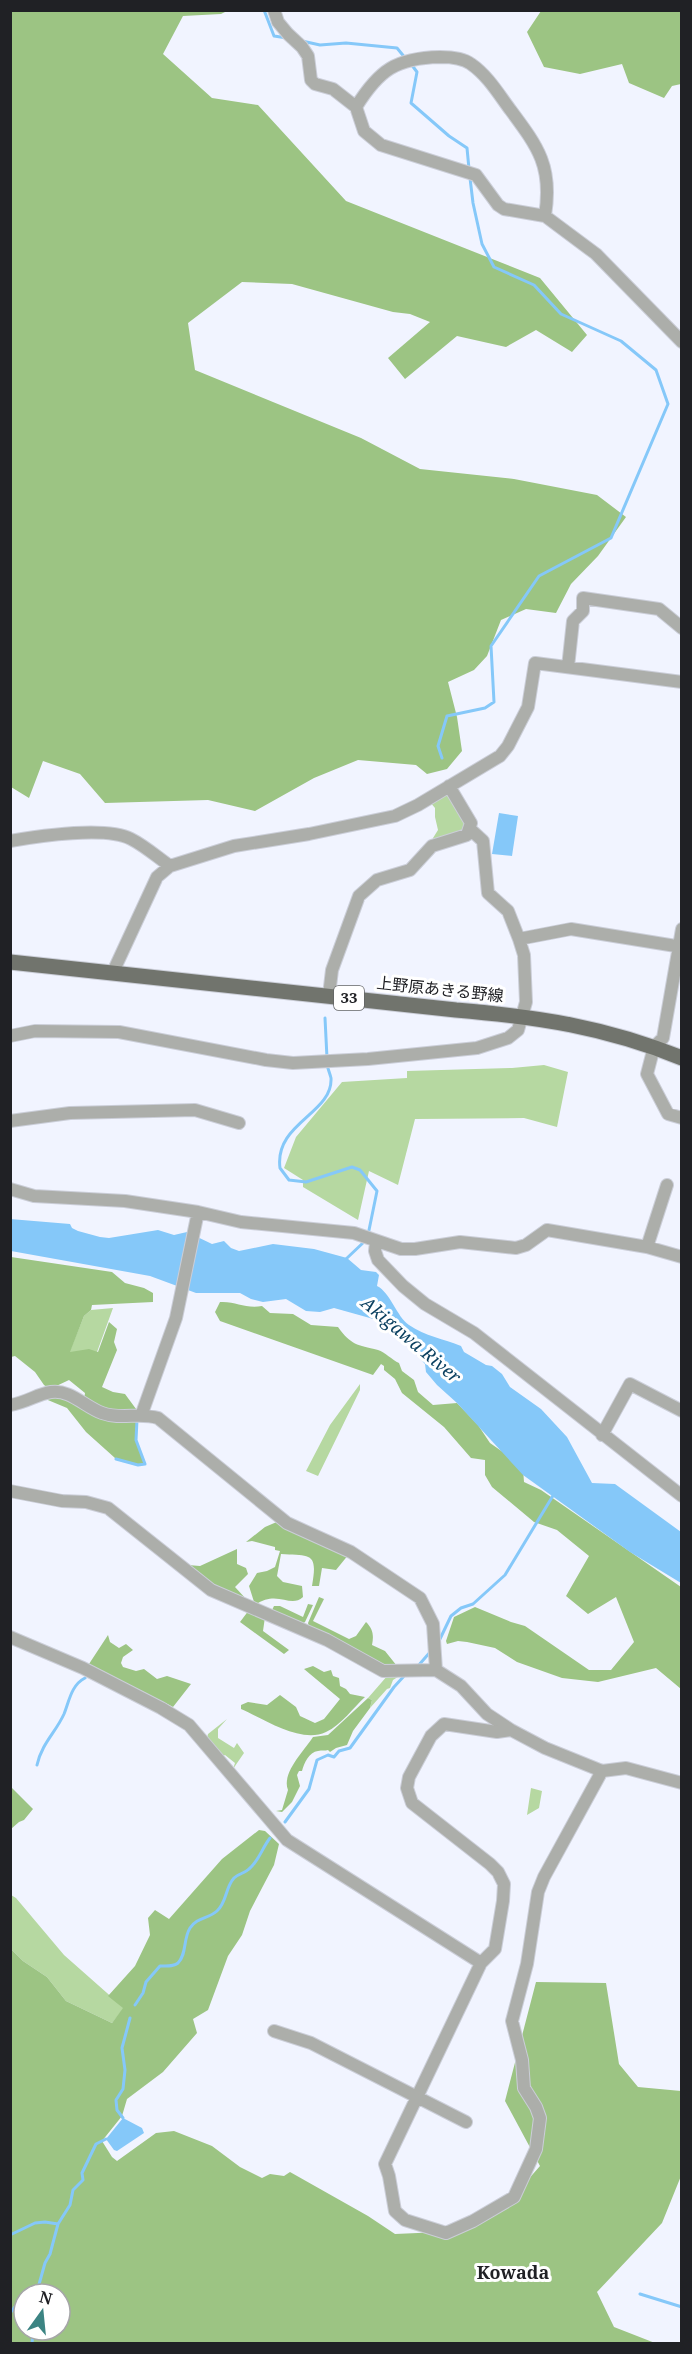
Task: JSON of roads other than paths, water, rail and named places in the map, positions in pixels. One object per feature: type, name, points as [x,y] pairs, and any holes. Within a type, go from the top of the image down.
[{"type":"main road","name":"上野原あきる野線","points":[[10,962],[524,1016],[592,1028],[627,1037],[681,1058]]},
{"type":"street","points":[[274,10],[278,22],[308,56],[311,80],[315,84],[333,89],[356,107],[364,131],[381,145],[476,175],[498,205],[504,209],[545,216],[596,254],[681,342]]},
{"type":"street","points":[[356,107],[371,83],[400,62],[450,57],[469,62],[485,76],[537,147],[545,164],[547,178],[545,216]]},
{"type":"street","points":[[568,667],[573,621],[583,611],[583,598],[659,609],[681,628]]},
{"type":"street","points":[[113,972],[157,877],[170,866],[234,846],[309,834],[394,816],[408,811],[500,756],[508,746],[528,707],[535,663],[681,682]]},
{"type":"street","points":[[329,995],[332,970],[359,896],[377,880],[410,870],[432,846],[467,835],[471,823],[468,814],[449,786]]},
{"type":"street","points":[[10,1035],[35,1031],[119,1032],[266,1060],[333,1062],[477,1048],[514,1034],[524,1016],[526,1002],[524,956],[508,911],[488,893],[483,841],[470,829]]},
{"type":"street","points":[[10,841],[52,834],[117,834],[131,839],[170,866]]},
{"type":"street","points":[[519,939],[571,929],[680,946]]},
{"type":"street","points":[[681,929],[663,1038],[654,1047],[647,1074],[668,1114],[681,1118]]},
{"type":"street","points":[[10,1121],[70,1113],[195,1110],[239,1123]]},
{"type":"street","points":[[647,1247],[667,1185]]},
{"type":"street","points":[[10,1189],[44,1197],[125,1201],[198,1216],[371,1238],[401,1249],[460,1242],[516,1248],[526,1245],[548,1230],[647,1247],[681,1257]]},
{"type":"street","points":[[141,1416],[169,1339],[198,1216]]},
{"type":"street","points":[[371,1238],[378,1260],[403,1287],[425,1304],[474,1334],[681,1496]]},
{"type":"street","points":[[602,1435],[630,1384],[681,1411]]},
{"type":"street","points":[[10,1405],[23,1403],[51,1392],[59,1392],[105,1414],[158,1419],[287,1523],[351,1552],[411,1592],[426,1607],[433,1624],[436,1670]]},
{"type":"street","points":[[10,1491],[62,1501],[86,1502],[108,1508],[212,1590],[327,1640],[383,1671],[436,1670],[461,1686],[488,1714],[511,1730],[545,1748],[602,1771],[626,1768],[681,1783]]},
{"type":"street","points":[[10,1637],[83,1668],[189,1725],[287,1840],[481,1963]]},
{"type":"street","points":[[511,1730],[497,1732],[444,1725],[431,1736],[409,1778],[407,1788],[412,1803],[490,1864],[498,1872],[504,1884],[495,1949],[481,1963],[385,2164],[395,2211],[405,2220],[446,2233],[473,2221],[514,2197],[536,2149],[540,2118],[524,2088],[521,2054],[512,2021],[527,1964],[538,1893],[544,1877],[602,1771]]},
{"type":"street","points":[[274,2031],[311,2043],[466,2122]]},
{"type":"water","points":[[499,813],[518,816],[512,856],[492,854]]},
{"type":"water","name":"Akigawa River","points":[[10,1219],[70,1224],[78,1231],[109,1238],[158,1230],[174,1235],[187,1232],[212,1244],[224,1241],[231,1248],[239,1251],[273,1244],[314,1249],[347,1258],[361,1270],[376,1272],[379,1275],[377,1286],[382,1289],[409,1325],[428,1335],[461,1346],[464,1352],[492,1366],[502,1374],[510,1387],[541,1409],[567,1437],[592,1483],[615,1484],[681,1532],[681,1583],[630,1552],[523,1475],[457,1403],[437,1385],[426,1372],[425,1364],[399,1336],[377,1320],[334,1308],[320,1312],[306,1311],[286,1299],[263,1302],[240,1293],[196,1293],[150,1276],[11,1251]]},
{"type":"water","points":[[123,2118],[142,2128],[144,2133],[117,2151],[106,2139]]},
{"type":"waterway","points":[[264,10],[274,36],[287,38]]},
{"type":"waterway","points":[[302,41],[320,45],[346,43],[397,48],[406,59]]},
{"type":"waterway","points":[[411,64],[417,72],[411,103],[449,136],[467,148],[469,169]]},
{"type":"waterway","points":[[442,758],[438,746],[447,716],[485,708],[494,702],[491,646],[539,576],[611,538],[668,404],[656,370],[621,341],[561,314],[534,285],[494,267],[482,244],[470,178]]},
{"type":"waterway","points":[[325,1018],[327,1058]]},
{"type":"waterway","points":[[327,1065],[331,1078],[329,1090],[323,1101],[286,1140],[281,1153],[280,1168],[289,1180],[306,1182],[352,1167],[360,1170],[377,1191],[368,1235]]},
{"type":"waterway","points":[[346,1259],[365,1241]]},
{"type":"waterway","points":[[116,1459],[138,1465],[145,1464],[136,1440],[137,1420]]},
{"type":"waterway","points":[[439,1641],[451,1616],[461,1608],[473,1604],[505,1575],[554,1494]]},
{"type":"waterway","points":[[418,1666],[431,1651]]},
{"type":"waterway","points":[[285,1822],[309,1789],[317,1760],[328,1755],[334,1757],[339,1751],[350,1748],[405,1675]]},
{"type":"waterway","points":[[37,1765],[42,1750],[61,1720],[74,1689],[85,1678]]},
{"type":"waterway","points":[[135,2005],[143,1993],[146,1982],[160,1966],[172,1966],[178,1963],[183,1955],[190,1928],[196,1922],[214,1914],[223,1903],[231,1882],[252,1866],[270,1838]]},
{"type":"waterway","points":[[123,2118],[117,2110],[116,2100],[123,2089],[125,2070],[122,2048],[130,2018]]},
{"type":"waterway","points":[[40,2282],[58,2224],[70,2205],[73,2190],[83,2180],[82,2173],[96,2144],[106,2139]]},
{"type":"waterway","points":[[10,2235],[35,2223],[58,2224]]},
{"type":"waterway","points":[[640,2294],[682,2307]]},
{"type":"district","name":"Kowada","points":[[513,2273]]}]
